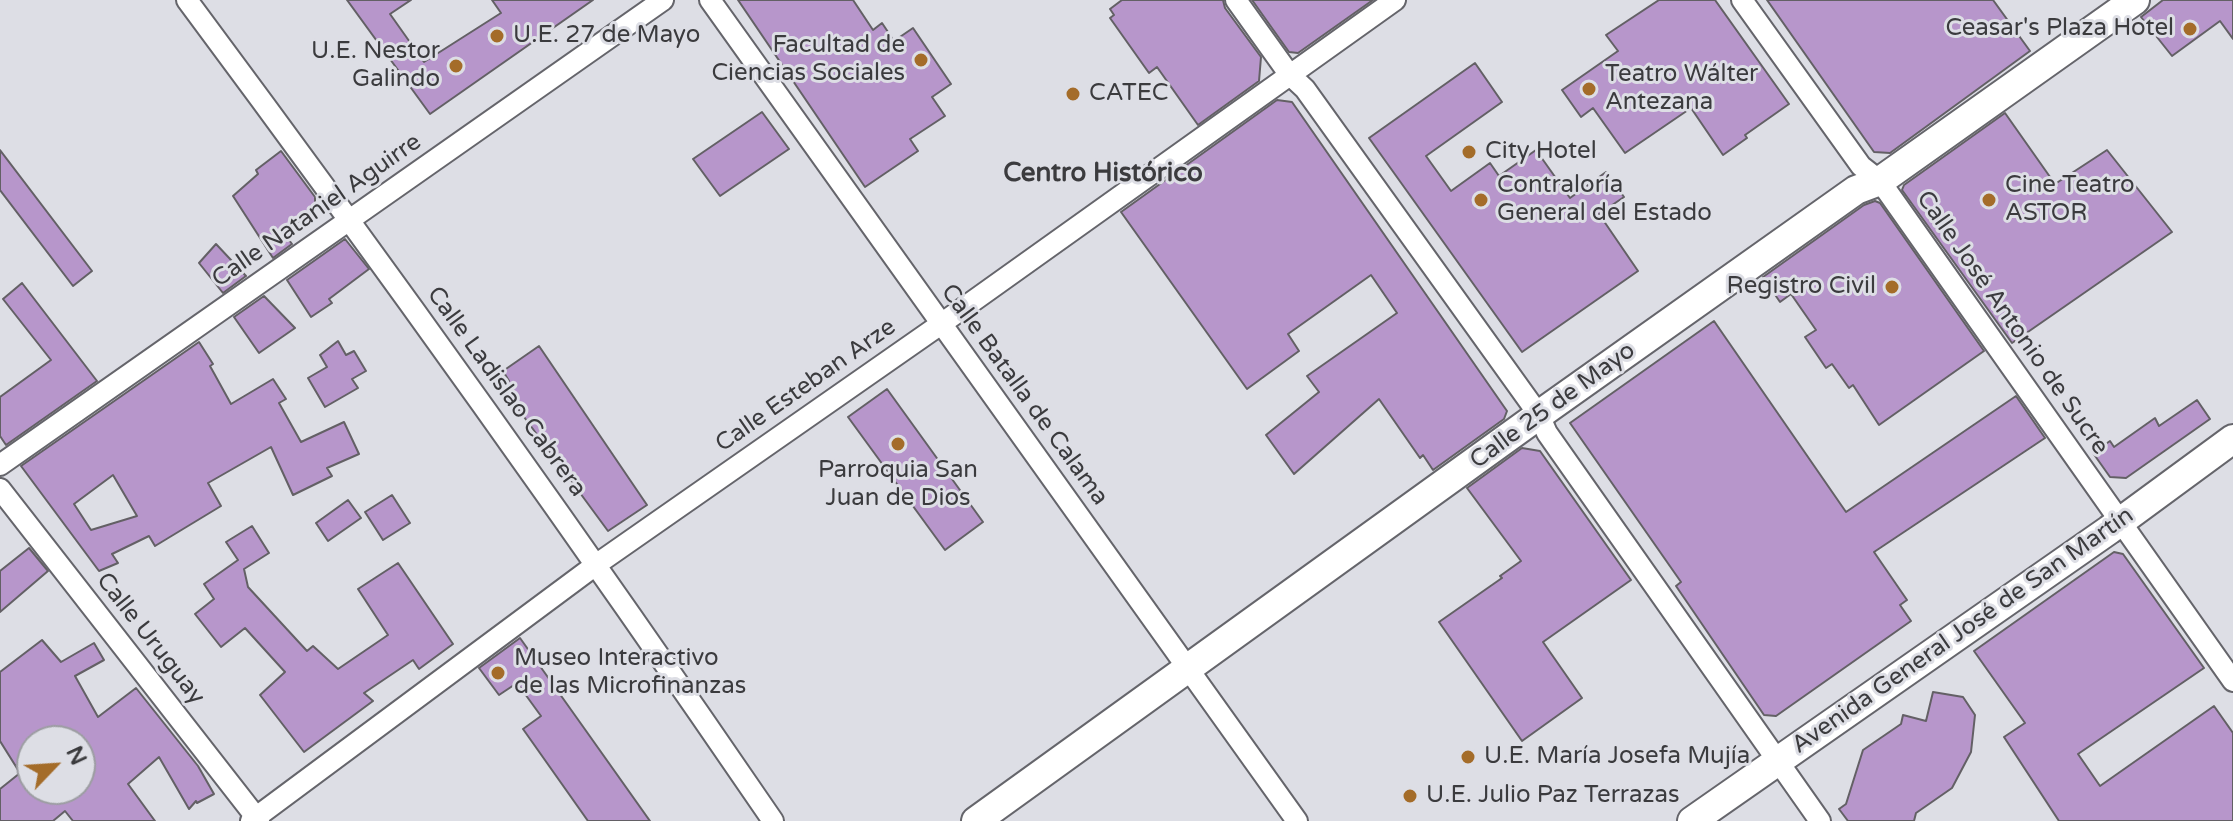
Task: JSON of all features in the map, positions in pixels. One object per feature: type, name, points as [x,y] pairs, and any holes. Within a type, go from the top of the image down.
[{"type":"main road","name":"Calle 25 de Mayo","points":[[976,821],[1856,190],[1880,181],[2135,0]]},
{"type":"main road","name":"Avenida General José de San Martín","points":[[1692,821],[2120,522],[2233,439]]},
{"type":"street","name":"Calle Ladislao Cabrera","points":[[187,0],[351,220],[597,564],[773,821]]},
{"type":"street","name":"Calle Nataniel Aguirre","points":[[0,465],[663,0]]},
{"type":"street","name":"Calle Batalla de Calama","points":[[710,0],[1297,821]]},
{"type":"street","points":[[1236,0],[1289,74],[1305,89],[1539,415],[1547,433],[1820,821]]},
{"type":"street","name":"Calle Esteban Arze","points":[[255,820],[597,564],[941,324],[1395,0]]},
{"type":"street","name":"Calle José Antonio de Sucre","points":[[1742,0],[1861,166],[1880,181],[2233,681]]},
{"type":"street","name":"Calle Uruguay","points":[[0,489],[255,820]]},
{"type":"building","points":[[347,0],[411,0],[390,14],[424,62],[501,13],[492,0],[593,0],[430,114]]},
{"type":"building","points":[[738,0],[853,0],[873,30],[882,23],[894,41],[913,28],[951,84],[932,97],[945,116],[910,139],[918,151],[865,187]]},
{"type":"building","points":[[1122,0],[1223,0],[1225,8],[1261,57],[1259,81],[1198,125],[1157,67],[1149,73],[1110,18],[1114,15],[1110,9]]},
{"type":"building","points":[[1252,0],[1373,0],[1298,53],[1289,52]]},
{"type":"building","points":[[1659,0],[1715,0],[1789,104],[1723,155],[1691,108],[1625,153],[1593,108],[1581,117],[1562,90],[1618,51],[1606,35]]},
{"type":"building","points":[[1767,0],[1993,0],[2030,51],[1890,153],[1874,152]]},
{"type":"building","points":[[2163,0],[2233,0],[2233,39],[2220,21],[2172,56],[2141,17]]},
{"type":"building","points":[[1475,63],[1502,102],[1426,156],[1451,191],[1490,163],[1499,176],[1536,150],[1570,198],[1606,172],[1624,197],[1599,214],[1638,271],[1522,352],[1369,138]]},
{"type":"building","points":[[1277,100],[1292,102],[1507,411],[1504,419],[1433,470],[1423,455],[1420,458],[1379,399],[1294,474],[1266,435],[1319,392],[1307,376],[1397,313],[1371,275],[1288,334],[1299,351],[1247,389],[1121,212]]},
{"type":"building","points":[[762,112],[789,149],[720,196],[693,159]]},
{"type":"building","points":[[2005,113],[2055,184],[2107,150],[2172,232],[2012,343],[1902,190],[1904,185]]},
{"type":"building","points":[[0,150],[92,271],[73,286],[0,190]]},
{"type":"building","points":[[281,151],[315,197],[315,211],[283,232],[292,244],[273,258],[233,196],[258,174],[256,170]]},
{"type":"building","points":[[1875,201],[1880,203],[1984,351],[1879,425],[1853,385],[1849,388],[1832,364],[1826,368],[1805,337],[1816,330],[1791,294],[1780,302],[1763,277],[1864,205]]},
{"type":"building","points":[[345,239],[369,269],[329,299],[332,303],[311,317],[287,280]]},
{"type":"building","points":[[216,244],[246,276],[223,293],[199,263]]},
{"type":"building","points":[[22,283],[97,381],[6,445],[0,436],[0,397],[51,360],[3,299]]},
{"type":"building","points":[[264,296],[295,328],[259,353],[234,317]]},
{"type":"building","points":[[1714,321],[1846,512],[2016,396],[2045,438],[1874,552],[1907,600],[1900,605],[1911,621],[1776,716],[1764,715],[1676,586],[1681,582],[1570,423]]},
{"type":"building","points":[[338,341],[346,355],[354,351],[366,371],[352,379],[358,388],[325,407],[308,378],[327,367],[320,355]]},
{"type":"building","points":[[199,342],[231,404],[273,379],[286,399],[279,403],[301,442],[344,422],[359,454],[327,468],[332,476],[293,495],[271,447],[208,483],[221,506],[155,546],[149,536],[112,554],[118,563],[99,571],[21,466]],"holes":[[[113,475],[137,516],[91,530],[74,504]]]},
{"type":"building","points":[[539,346],[647,505],[608,531],[502,387],[509,381],[503,371]]},
{"type":"building","name":"Parroquia San Juan de Dios","points":[[887,389],[983,522],[945,550],[848,417]]},
{"type":"building","points":[[2197,400],[2210,419],[2126,478],[2110,477],[2093,453],[2110,441],[2114,447],[2155,418],[2159,426]]},
{"type":"building","points":[[1522,448],[1540,451],[1631,580],[1543,642],[1582,698],[1522,741],[1439,622],[1521,561],[1467,488]]},
{"type":"building","points":[[392,495],[410,523],[383,540],[365,512]]},
{"type":"building","points":[[348,500],[361,518],[328,541],[316,523]]},
{"type":"building","points":[[252,526],[269,553],[244,569],[248,587],[307,651],[313,646],[338,669],[388,635],[358,589],[398,563],[453,644],[419,669],[413,660],[364,693],[373,701],[304,752],[260,695],[285,672],[245,628],[221,647],[195,614],[214,599],[204,584],[238,560],[226,542]]},
{"type":"building","points":[[29,548],[48,571],[0,612],[0,571]]},
{"type":"building","points":[[2114,552],[2123,554],[2204,668],[2078,754],[2100,786],[2214,706],[2233,733],[2233,821],[2059,821],[2004,737],[2025,723],[1974,651]]},
{"type":"building","points":[[520,638],[650,821],[588,821],[523,729],[541,716],[517,683],[499,695],[479,668]]},
{"type":"building","points":[[42,640],[61,662],[94,643],[104,660],[75,676],[98,717],[136,688],[198,766],[214,794],[196,801],[189,809],[159,757],[128,784],[155,821],[73,821],[65,811],[53,821],[0,821],[0,789],[16,776],[16,805],[96,805],[96,725],[16,725],[16,767],[0,741],[0,672]]},
{"type":"building","points":[[1933,692],[1963,697],[1975,715],[1971,752],[1952,788],[1916,813],[1914,821],[1848,821],[1839,809],[1846,804],[1863,750],[1901,724],[1903,715],[1926,721]]},
{"type":"place","name":"Ceasar's Plaza Hotel","points":[[2190,29]]},
{"type":"place","name":"U.E. 27 de Mayo","points":[[497,36]]},
{"type":"place","name":"Facultad de Ciencias Sociales","points":[[921,60]]},
{"type":"place","name":"U.E. Nestor Galindo","points":[[456,66]]},
{"type":"place","name":"Teatro Wálter Antezana","points":[[1589,89]]},
{"type":"place","name":"CATEC","points":[[1073,94]]},
{"type":"place","name":"City Hotel","points":[[1469,152]]},
{"type":"place","name":"Contraloría General del Estado","points":[[1481,200]]},
{"type":"place","name":"Cine Teatro ASTOR","points":[[1989,200]]},
{"type":"place","name":"Registro Civil","points":[[1892,287]]},
{"type":"place","name":"Parroquia San Juan de Dios","points":[[898,444]]},
{"type":"place","name":"Museo Interactivo de las Microfinanzas","points":[[498,673]]},
{"type":"place","name":"U.E. María Josefa Mujía","points":[[1468,757]]},
{"type":"place","name":"U.E. Julio Paz Terrazas","points":[[1410,796]]},
{"type":"district","name":"Centro Histórico","points":[[1103,174]]}]
